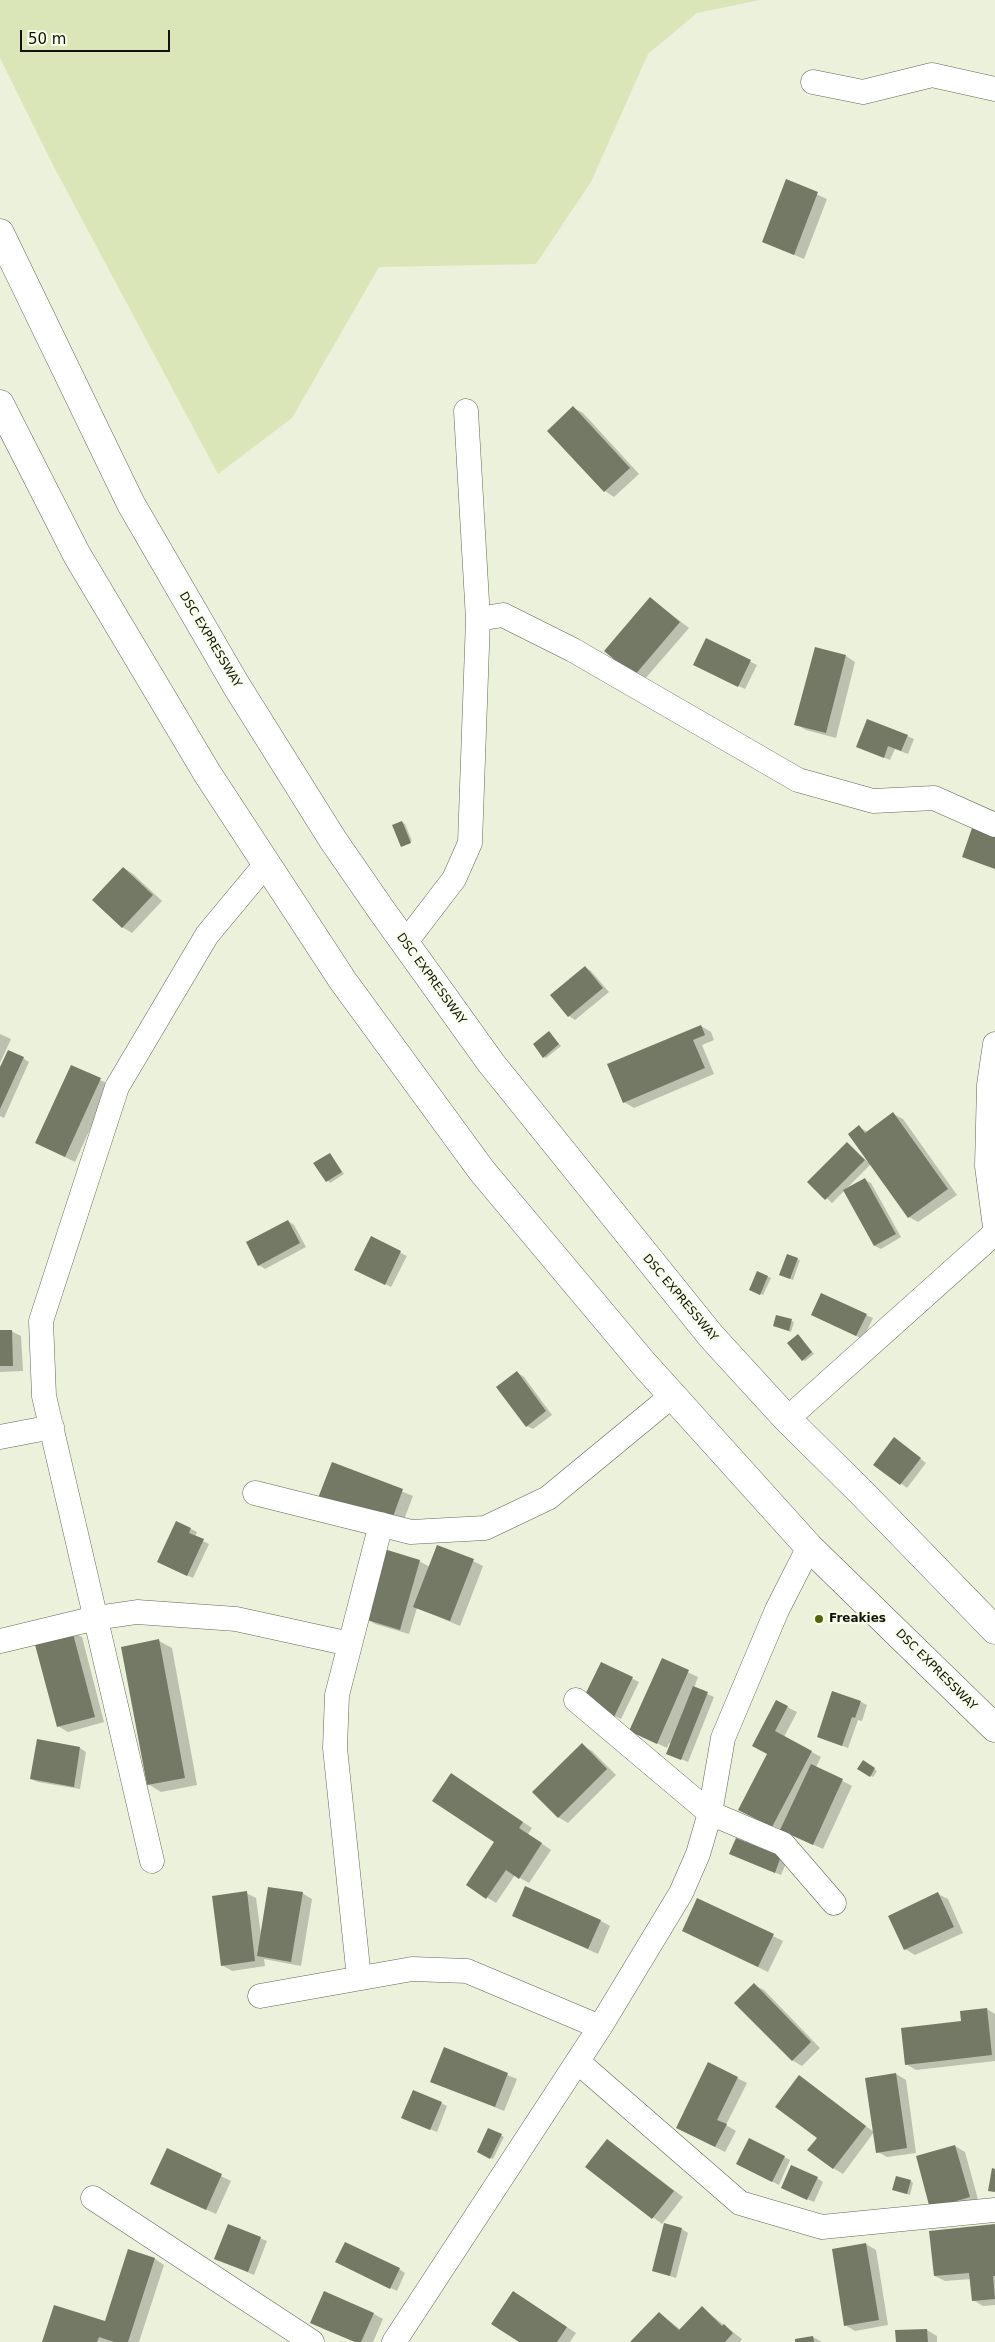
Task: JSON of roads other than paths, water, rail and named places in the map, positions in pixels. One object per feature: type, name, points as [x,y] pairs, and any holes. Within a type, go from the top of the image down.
[{"type":"main road","name":"DSC EXPRESSWAY","points":[[0,233],[92,426],[145,528],[236,685],[332,840],[491,1064],[711,1336],[787,1419],[995,1630]]},
{"type":"main road","name":"DSC EXPRESSWAY","points":[[0,404],[78,555],[207,773],[343,981],[482,1171],[673,1396],[809,1547],[995,1728]]},
{"type":"street","points":[[813,82],[863,92],[932,75],[995,89]]},
{"type":"street","points":[[405,943],[454,879],[470,843],[478,619],[466,411]]},
{"type":"street","points":[[478,619],[503,615],[573,650],[798,780],[873,801],[934,798],[995,825]]},
{"type":"street","points":[[152,1862],[44,1396],[41,1322],[117,1087],[207,935],[266,864]]},
{"type":"street","points":[[995,1044],[989,1085],[987,1166],[995,1227]]},
{"type":"street","points":[[787,1419],[995,1233]]},
{"type":"street","points":[[255,1493],[411,1532],[485,1528],[548,1498],[673,1396]]},
{"type":"street","points":[[0,1437],[52,1427]]},
{"type":"street","points":[[359,1978],[335,1748],[337,1695],[381,1524]]},
{"type":"street","points":[[394,2342],[578,2062],[681,1893],[698,1854],[710,1813],[723,1738],[777,1610],[809,1547]]},
{"type":"street","points":[[0,1641],[96,1618],[137,1612],[236,1619],[350,1644]]},
{"type":"street","points":[[576,1700],[710,1813],[783,1844],[834,1903]]},
{"type":"street","points":[[260,1996],[412,1969],[467,1972],[600,2027]]},
{"type":"street","points":[[578,2062],[740,2202],[822,2228],[995,2210]]},
{"type":"street","points":[[93,2198],[312,2342]]},
{"type":"place","name":"Freakies","points":[[819,1619]]}]
